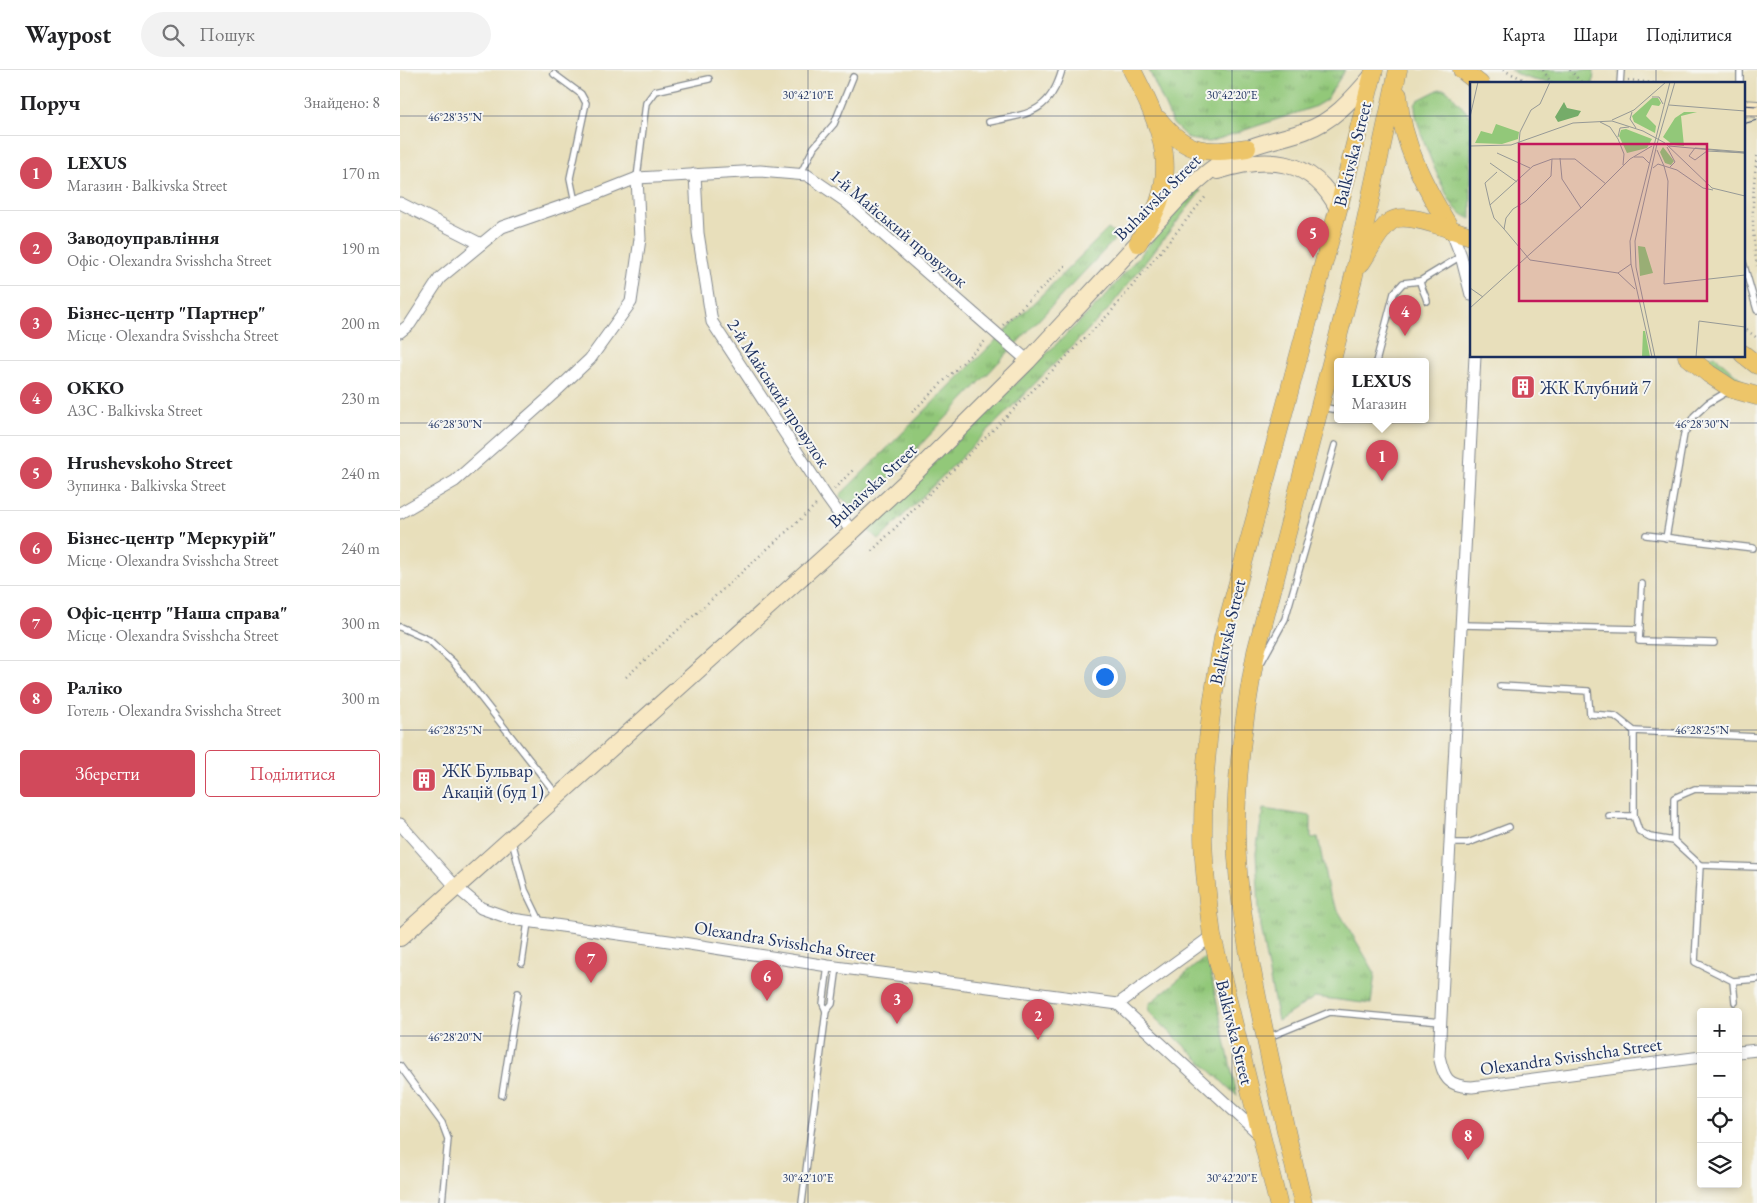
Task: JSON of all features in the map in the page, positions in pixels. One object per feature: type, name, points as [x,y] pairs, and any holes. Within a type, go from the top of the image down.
[{"type":"main road","points":[[1132,70],[1154,113],[1165,154],[1164,178],[1159,203],[1138,243]]},
{"type":"main road","points":[[1397,72],[1399,113],[1404,133],[1434,203],[1451,230]]},
{"type":"main road","name":"Balkivska Street","points":[[1303,1203],[1249,958],[1239,893],[1236,832],[1238,774],[1245,711],[1256,652],[1354,275],[1397,72]]},
{"type":"main road","name":"Balkivska Street","points":[[1278,1203],[1212,936],[1203,834],[1205,769],[1212,699],[1223,638],[1373,73]]},
{"type":"main road","name":"Buhaivska Street","points":[[400,938],[852,532],[914,474],[1028,361],[1201,177],[1247,148],[1306,131],[1322,124],[1352,100],[1373,73]]},
{"type":"main road","points":[[1469,76],[1486,82]]},
{"type":"main road","points":[[1744,108],[1757,109]]},
{"type":"main road","points":[[1154,113],[1176,138],[1187,146],[1213,151],[1247,148]]},
{"type":"main road","points":[[1201,177],[1234,166],[1251,163],[1283,164],[1303,170],[1319,181],[1338,209]]},
{"type":"main road","points":[[1354,275],[1385,227],[1399,217],[1418,219],[1470,236]]},
{"type":"main road","points":[[1744,355],[1757,365]]},
{"type":"main road","points":[[1689,358],[1732,389],[1757,396]]},
{"type":"street","name":"1-й Майський провулок","points":[[400,332],[410,324],[440,278],[502,227],[637,178],[760,171],[808,175],[845,202],[1028,361]]},
{"type":"street","name":"2-й Майський провулок","points":[[695,174],[698,233],[712,322],[826,496],[852,532]]},
{"type":"street","points":[[400,514],[455,480],[552,394],[590,359],[631,302],[640,239],[637,178]]},
{"type":"street","points":[[400,203],[481,244]]},
{"type":"street","points":[[1451,230],[1461,256],[1470,291]]},
{"type":"street","points":[[1441,1022],[1475,358]]},
{"type":"street","name":"Olexandra Svisshcha Street","points":[[400,824],[456,886],[481,908],[512,919],[833,967],[1118,1004]]},
{"type":"street","points":[[1212,936],[1118,1004],[1262,1136]]},
{"type":"street","name":"Olexandra Svisshcha Street","points":[[1441,1022],[1439,1056],[1442,1070],[1448,1080],[1458,1087],[1472,1088],[1697,1058]]},
{"type":"street","points":[[1742,1052],[1757,1050]]},
{"type":"lane","points":[[989,122],[1031,113],[1043,105],[1055,90],[1062,70]]},
{"type":"lane","points":[[1620,81],[1621,70]]},
{"type":"lane","points":[[554,74],[581,94],[586,103],[570,178],[575,202]]},
{"type":"lane","points":[[800,174],[814,147],[834,124],[853,76]]},
{"type":"lane","points":[[637,178],[646,103],[655,91],[709,79]]},
{"type":"lane","points":[[1377,358],[1394,293],[1403,283],[1420,281],[1461,256]]},
{"type":"lane","points":[[1744,265],[1757,310]]},
{"type":"lane","points":[[1420,281],[1421,289],[1426,294],[1427,301]]},
{"type":"lane","points":[[1666,538],[1684,434],[1694,416],[1708,403],[1732,389]]},
{"type":"lane","points":[[1319,407],[1334,409]]},
{"type":"lane","points":[[1251,680],[1285,618],[1335,445]]},
{"type":"lane","points":[[1646,535],[1753,548]]},
{"type":"lane","points":[[1642,584],[1639,642],[1714,643]]},
{"type":"lane","points":[[1462,625],[1640,629]]},
{"type":"lane","points":[[400,627],[430,640],[453,662],[558,796]]},
{"type":"lane","points":[[1500,686],[1588,691],[1590,714],[1615,716],[1634,731],[1757,737]]},
{"type":"lane","points":[[1634,731],[1634,816],[1639,831],[1650,837],[1674,841],[1700,865],[1757,867]]},
{"type":"lane","points":[[1674,841],[1674,798],[1695,789],[1757,790]]},
{"type":"lane","points":[[1609,816],[1634,816]]},
{"type":"lane","points":[[1450,844],[1468,843],[1509,827]]},
{"type":"lane","points":[[511,839],[525,890],[541,923]]},
{"type":"lane","points":[[1700,865],[1695,962],[1732,981],[1757,978]]},
{"type":"lane","points":[[522,963],[528,922]]},
{"type":"lane","points":[[826,1012],[832,1004],[833,967]]},
{"type":"lane","points":[[802,1203],[826,1012],[823,1004],[833,967]]},
{"type":"lane","points":[[1732,981],[1735,1002]]},
{"type":"lane","points":[[502,1095],[518,993]]},
{"type":"lane","points":[[1266,1039],[1330,1012],[1441,1022]]},
{"type":"lane","points":[[400,1066],[442,1123],[448,1139],[442,1203]]},
{"type":"path","points":[[1503,70],[1527,81],[1534,82]]},
{"type":"path","points":[[1543,70],[1551,82]]},
{"type":"path","points":[[1570,70],[1581,82]]},
{"type":"path","points":[[1620,81],[1634,82]]},
{"type":"path","points":[[1757,156],[1752,224],[1757,266]]},
{"type":"path","points":[[872,551],[1110,313],[1207,195]]},
{"type":"path","points":[[1744,328],[1757,338]]},
{"type":"path","points":[[626,677],[854,469]]},
{"type":"green space","points":[[1149,70],[1345,70],[1326,100],[1314,107],[1209,142],[1189,139],[1173,124]]},
{"type":"green space","points":[[1510,70],[1594,70],[1593,82],[1546,82],[1519,75]]},
{"type":"green space","points":[[1440,89],[1445,89],[1470,116],[1470,218],[1463,215],[1453,205],[1442,186],[1419,128],[1415,106],[1418,100]]},
{"type":"green space","points":[[1196,189],[1201,191],[1107,311],[879,540],[866,528],[1102,300]]},
{"type":"green space","points":[[1108,229],[1118,236],[858,511],[839,496]]},
{"type":"green space","points":[[1708,358],[1717,358],[1743,381],[1743,384]]},
{"type":"green space","points":[[1263,809],[1311,816],[1311,838],[1318,837],[1329,895],[1375,973],[1371,1004],[1315,997],[1278,1021],[1260,927],[1256,853]]},
{"type":"green space","points":[[1207,956],[1237,1096],[1152,1015],[1149,1009],[1151,1002]]},
{"type":"tram line","points":[[1744,105],[1757,106]]},
{"type":"tram line","points":[[1744,124],[1757,120]]},
{"type":"place","name":"Hrushevskoho Street","points":[[1313,258]]},
{"type":"place","name":"OKKO","points":[[1405,336]]},
{"type":"place","name":"ЖК Клубний 7","points":[[1523,387]]},
{"type":"place","name":"LEXUS","points":[[1382,481]]},
{"type":"place","name":"ЖК Бульвар Акацій (буд 1)","points":[[424,780]]},
{"type":"place","name":"Офіс-центр \"Наша справа\"","points":[[591,983]]},
{"type":"place","name":"Бізнес-центр \"Меркурій\"","points":[[767,1001]]},
{"type":"place","name":"Бізнес-центр \"Партнер\"","points":[[897,1024]]},
{"type":"place","name":"Заводоуправління","points":[[1038,1040]]},
{"type":"place","name":"Раліко","points":[[1468,1160]]}]
